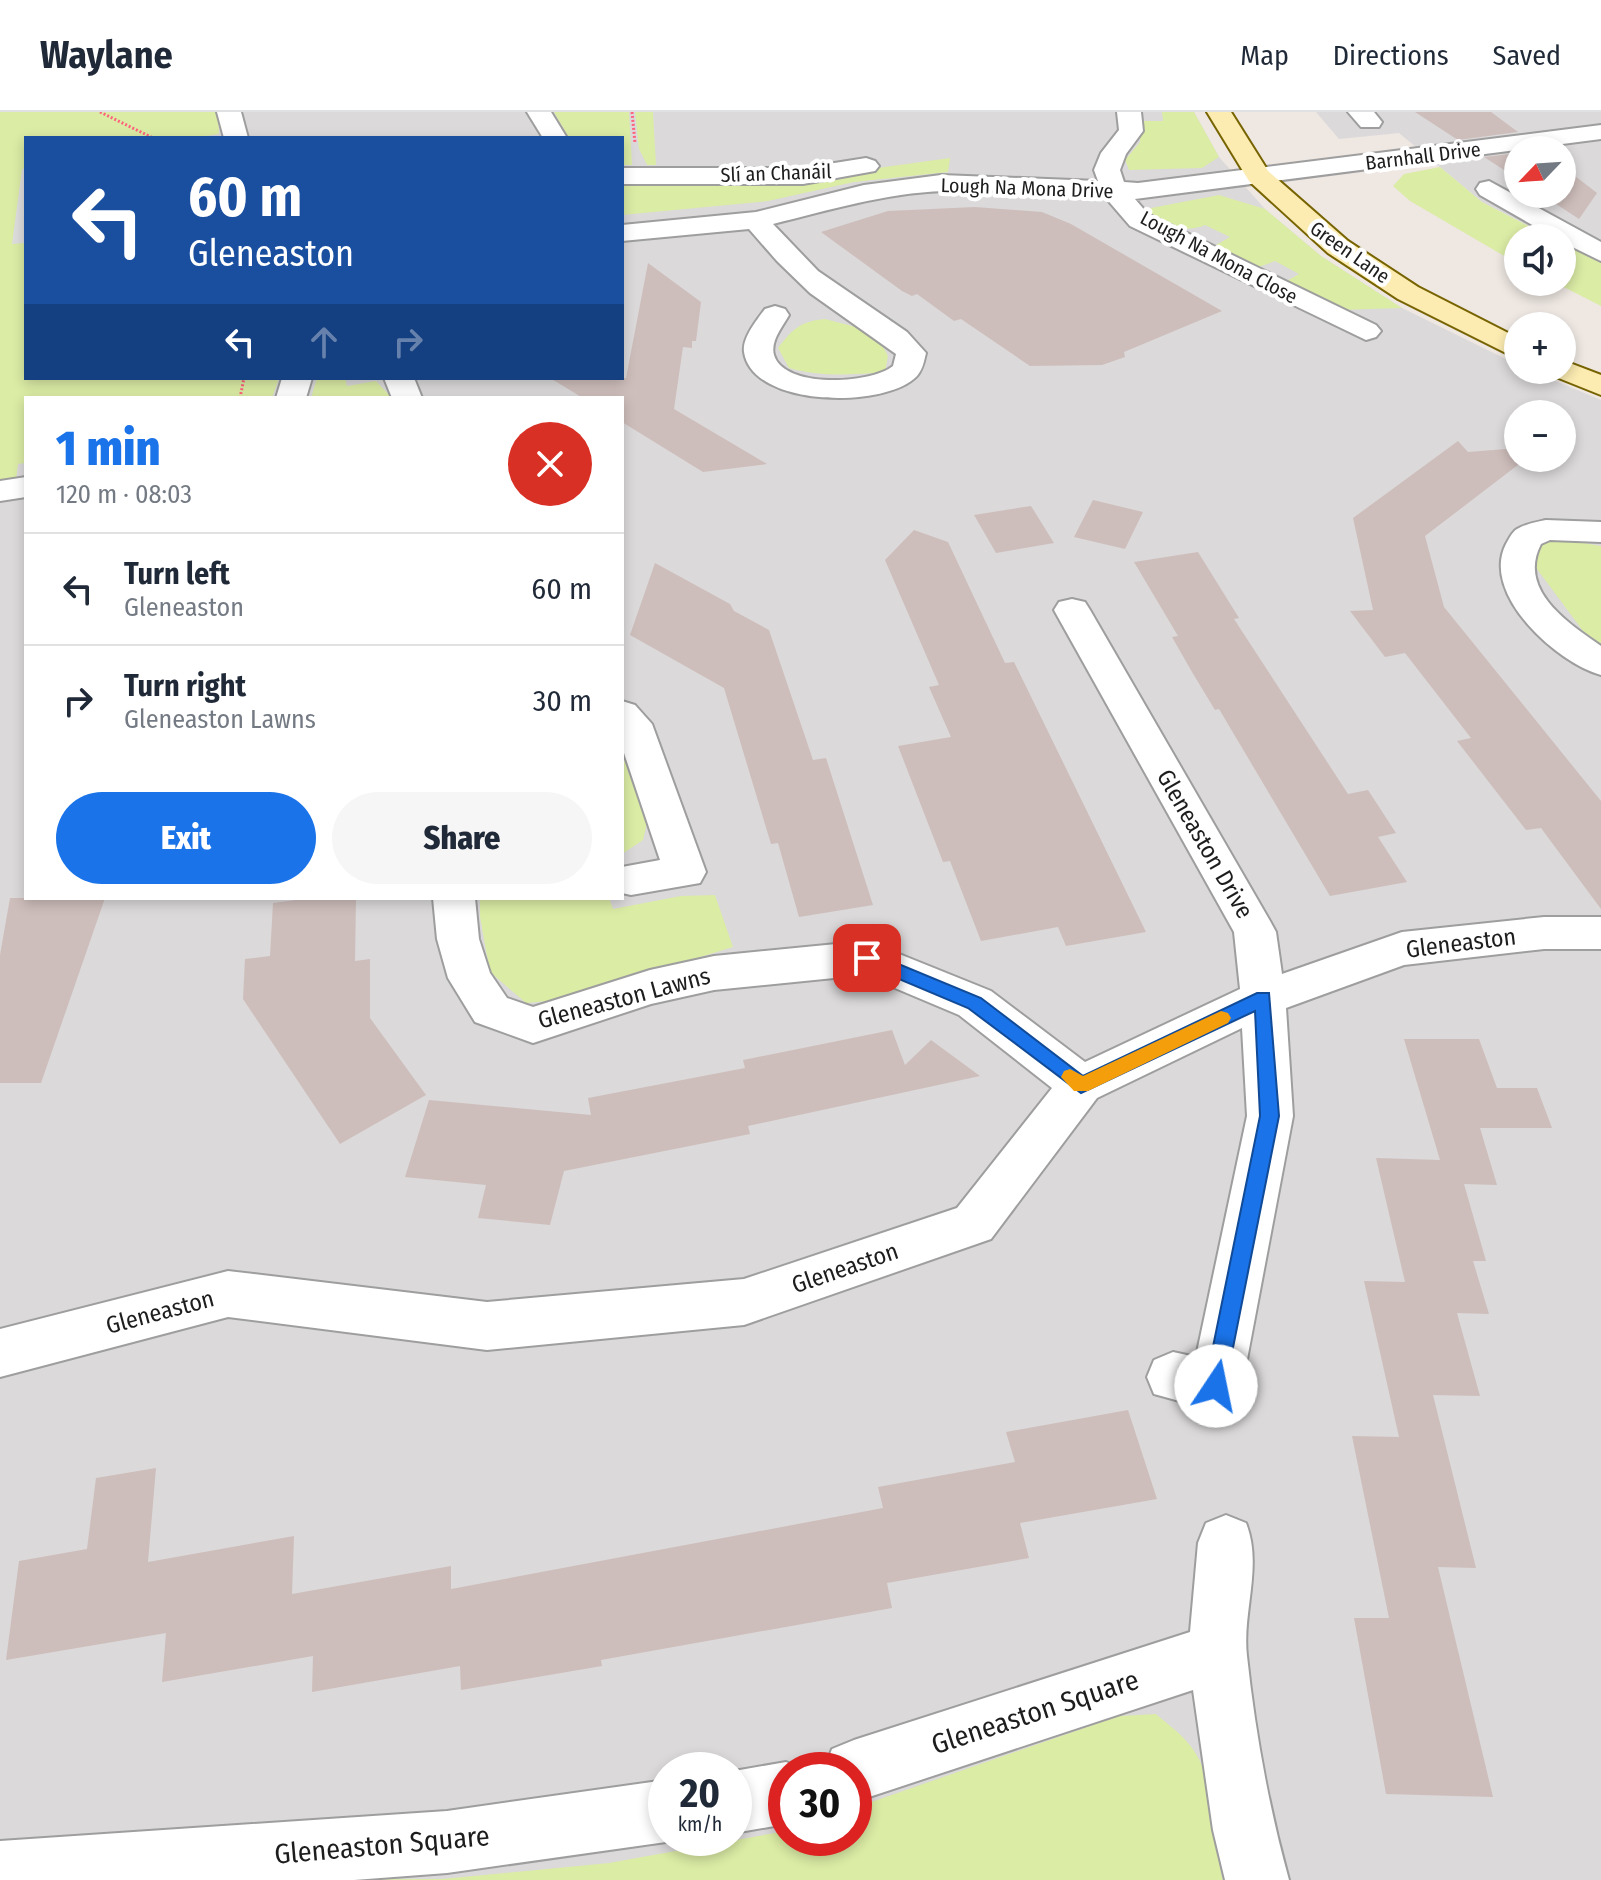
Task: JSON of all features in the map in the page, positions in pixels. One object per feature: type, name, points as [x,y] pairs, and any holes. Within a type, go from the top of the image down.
[{"type":"street","points":[[229,112],[235,136]]},
{"type":"street","points":[[539,112],[554,136]]},
{"type":"street","points":[[1114,191],[1107,170],[1114,153],[1131,131],[1129,112]]},
{"type":"street","name":"Green Lane","points":[[1219,112],[1258,176],[1338,247],[1408,293],[1504,343]]},
{"type":"street","points":[[1247,118],[1238,121],[1263,163],[1258,176]]},
{"type":"street","name":"Green Lane","points":[[1247,118],[1324,208],[1414,272],[1504,320]]},
{"type":"street","name":"Barnhall Drive","points":[[1292,173],[1601,132]]},
{"type":"street","name":"Slí an Chanáil","points":[[624,176],[803,176],[894,161]]},
{"type":"street","points":[[1292,173],[1290,193],[1408,293]]},
{"type":"street","name":"Lough Na Mona Drive","points":[[624,233],[756,220],[864,193],[941,183],[1007,183],[1138,191],[1292,173]]},
{"type":"street","name":"Lough Na Mona Close","points":[[1114,191],[1139,220],[1366,331]]},
{"type":"street","points":[[1493,202],[1601,253]]},
{"type":"street","points":[[756,220],[780,252],[817,285],[899,337],[911,353],[907,369],[888,383],[848,388],[818,389],[787,382],[769,369],[759,356],[759,342],[775,315]]},
{"type":"street","points":[[1576,353],[1601,363]]},
{"type":"street","points":[[1576,375],[1601,386]]},
{"type":"street","points":[[0,491],[24,487]]},
{"type":"street","points":[[1601,532],[1546,530],[1527,537],[1517,559],[1519,582],[1534,608],[1564,636],[1601,663]]},
{"type":"street","name":"Gleneaston Drive","points":[[1072,610],[1255,932],[1263,998],[1270,1116],[1216,1386],[1173,1377]]},
{"type":"street","points":[[624,716],[633,724],[685,872],[631,880]]},
{"type":"street","name":"Gleneaston Lawns","points":[[454,900],[458,939],[470,978],[491,1010],[533,1025],[650,987],[714,973],[867,958],[975,1003],[1081,1085]]},
{"type":"street","name":"Gleneaston","points":[[0,1353],[228,1294],[487,1326],[744,1302],[974,1224],[1081,1085],[1263,998],[1402,949],[1544,933],[1601,933]]},
{"type":"street","points":[[1226,1543],[1217,1653],[1244,1830],[1257,1880]]},
{"type":"street","name":"Gleneaston Square","points":[[872,1765],[1217,1653]]},
{"type":"street","name":"Gleneaston Square","points":[[0,1873],[447,1842],[648,1814]]},
{"type":"path","points":[[100,112],[149,136]]},
{"type":"shaded area","points":[[20,112],[1194,112],[1219,157],[1265,209],[1321,256],[1402,308],[1504,358],[1504,384],[1563,384],[1601,400],[1601,1880],[0,1880],[0,415],[25,380],[624,380],[624,136],[26,136]]},
{"type":"shaded area","points":[[1316,112],[1601,112],[1601,263],[1576,250],[1576,224],[1525,224],[1482,202],[1399,133],[1339,139]]},
{"type":"shaded area","points":[[22,169],[24,243],[12,244]]},
{"type":"green space","points":[[0,112],[218,112],[219,134],[206,136],[24,136],[24,380],[278,380],[273,396],[24,396],[24,463],[18,464],[16,480],[0,482]]},
{"type":"green space","points":[[554,112],[629,112],[632,165],[624,165],[624,136],[568,136]]},
{"type":"green space","points":[[635,112],[653,112],[656,165],[647,165],[639,149]]},
{"type":"green space","points":[[1162,112],[1194,112],[1219,157],[1202,168],[1129,170],[1125,160],[1140,142],[1141,121],[1163,121]]},
{"type":"green space","points":[[950,158],[948,172],[854,182],[768,201],[624,215],[624,182],[812,177]]},
{"type":"green space","points":[[1440,167],[1482,202],[1525,224],[1504,224],[1504,256],[1410,201],[1393,186],[1404,174]]},
{"type":"green space","points":[[1219,195],[1265,209],[1321,256],[1402,308],[1339,310],[1285,282],[1299,274],[1275,261],[1259,267],[1216,245],[1230,237],[1205,225],[1189,229],[1173,227],[1158,220],[1146,209]]},
{"type":"green space","points":[[1576,250],[1601,263],[1601,306],[1576,293]]},
{"type":"green space","points":[[825,319],[875,332],[888,356],[885,372],[824,374],[789,368],[778,348],[798,327]]},
{"type":"green space","points":[[316,380],[346,380],[347,386],[376,381],[390,396],[312,396]]},
{"type":"green space","points":[[1561,539],[1601,546],[1601,644],[1583,631],[1534,565],[1533,542]]},
{"type":"green space","points":[[624,760],[647,823],[643,840],[624,853]]},
{"type":"green space","points":[[715,895],[733,947],[560,1000],[526,1003],[490,972],[480,900],[610,900],[613,909],[681,896]]},
{"type":"green space","points":[[1156,1714],[1177,1731],[1198,1757],[1210,1790],[1223,1880],[106,1880],[442,1879],[609,1863],[648,1856],[752,1856],[752,1837],[768,1834],[768,1856],[872,1856],[872,1802],[1119,1716]]},
{"type":"building","points":[[1415,112],[1491,112],[1518,132],[1458,140]]},
{"type":"building","points":[[1504,155],[1504,170],[1484,157]]},
{"type":"building","points":[[1576,177],[1597,193],[1579,219],[1562,208],[1576,208]]},
{"type":"building","points":[[975,207],[1042,212],[1071,224],[1222,311],[1124,352],[1125,357],[1102,365],[1030,366],[961,319],[954,321],[917,294],[912,296],[902,291],[821,232],[888,211]]},
{"type":"building","points":[[648,263],[701,302],[696,341],[692,341],[692,348],[683,347],[674,409],[767,464],[703,472],[624,423],[624,396],[580,396],[553,380],[626,378]]},
{"type":"building","points":[[1458,441],[1468,452],[1504,449],[1504,472],[1509,472],[1425,536],[1444,607],[1601,801],[1601,909],[1541,828],[1526,830],[1457,741],[1471,738],[1405,653],[1385,657],[1350,611],[1373,610],[1353,518]]},
{"type":"building","points":[[1093,500],[1143,512],[1125,549],[1074,537]]},
{"type":"building","points":[[1031,506],[1054,543],[996,553],[974,515]]},
{"type":"building","points":[[914,530],[948,542],[1005,663],[1014,662],[1146,932],[1066,946],[1058,927],[981,941],[950,861],[943,862],[898,746],[951,737],[929,687],[939,685],[885,560]]},
{"type":"building","points":[[1198,552],[1239,618],[1234,619],[1348,794],[1368,790],[1396,833],[1378,837],[1407,882],[1330,896],[1219,709],[1215,710],[1192,672],[1172,637],[1178,636],[1134,562]]},
{"type":"building","points":[[655,563],[730,604],[734,611],[769,630],[813,760],[826,758],[873,905],[799,917],[778,843],[771,844],[724,688],[630,635]]},
{"type":"building","points":[[10,898],[104,900],[41,1083],[0,1083],[0,955]]},
{"type":"building","points":[[356,900],[355,961],[370,959],[370,1018],[426,1095],[340,1144],[243,999],[245,959],[270,956],[273,903]]},
{"type":"building","points":[[892,1030],[905,1065],[931,1040],[980,1076],[748,1126],[750,1134],[564,1171],[550,1225],[478,1218],[486,1185],[405,1177],[429,1100],[591,1115],[588,1098],[745,1068],[743,1060]]},
{"type":"building","points":[[1404,1039],[1479,1039],[1497,1088],[1537,1088],[1552,1128],[1480,1128],[1497,1185],[1464,1184],[1486,1261],[1473,1261],[1489,1314],[1457,1313],[1480,1396],[1433,1395],[1476,1568],[1438,1567],[1493,1797],[1386,1794],[1354,1618],[1389,1618],[1352,1436],[1399,1437],[1364,1281],[1405,1282],[1376,1158],[1440,1160]]},
{"type":"building","points":[[1128,1410],[1157,1499],[1020,1523],[1029,1558],[887,1583],[892,1608],[601,1660],[602,1666],[461,1690],[460,1666],[312,1692],[313,1656],[162,1682],[166,1633],[6,1660],[19,1561],[87,1549],[96,1478],[156,1468],[148,1562],[294,1536],[292,1594],[451,1566],[451,1589],[883,1508],[878,1487],[1015,1462],[1006,1432]]},
{"type":"slow traffic","points":[[1070,1077],[1081,1085],[1221,1018]]},
{"type":"route","points":[[867,958],[975,1003],[1081,1085],[1263,998],[1270,1116],[1216,1386]]}]
